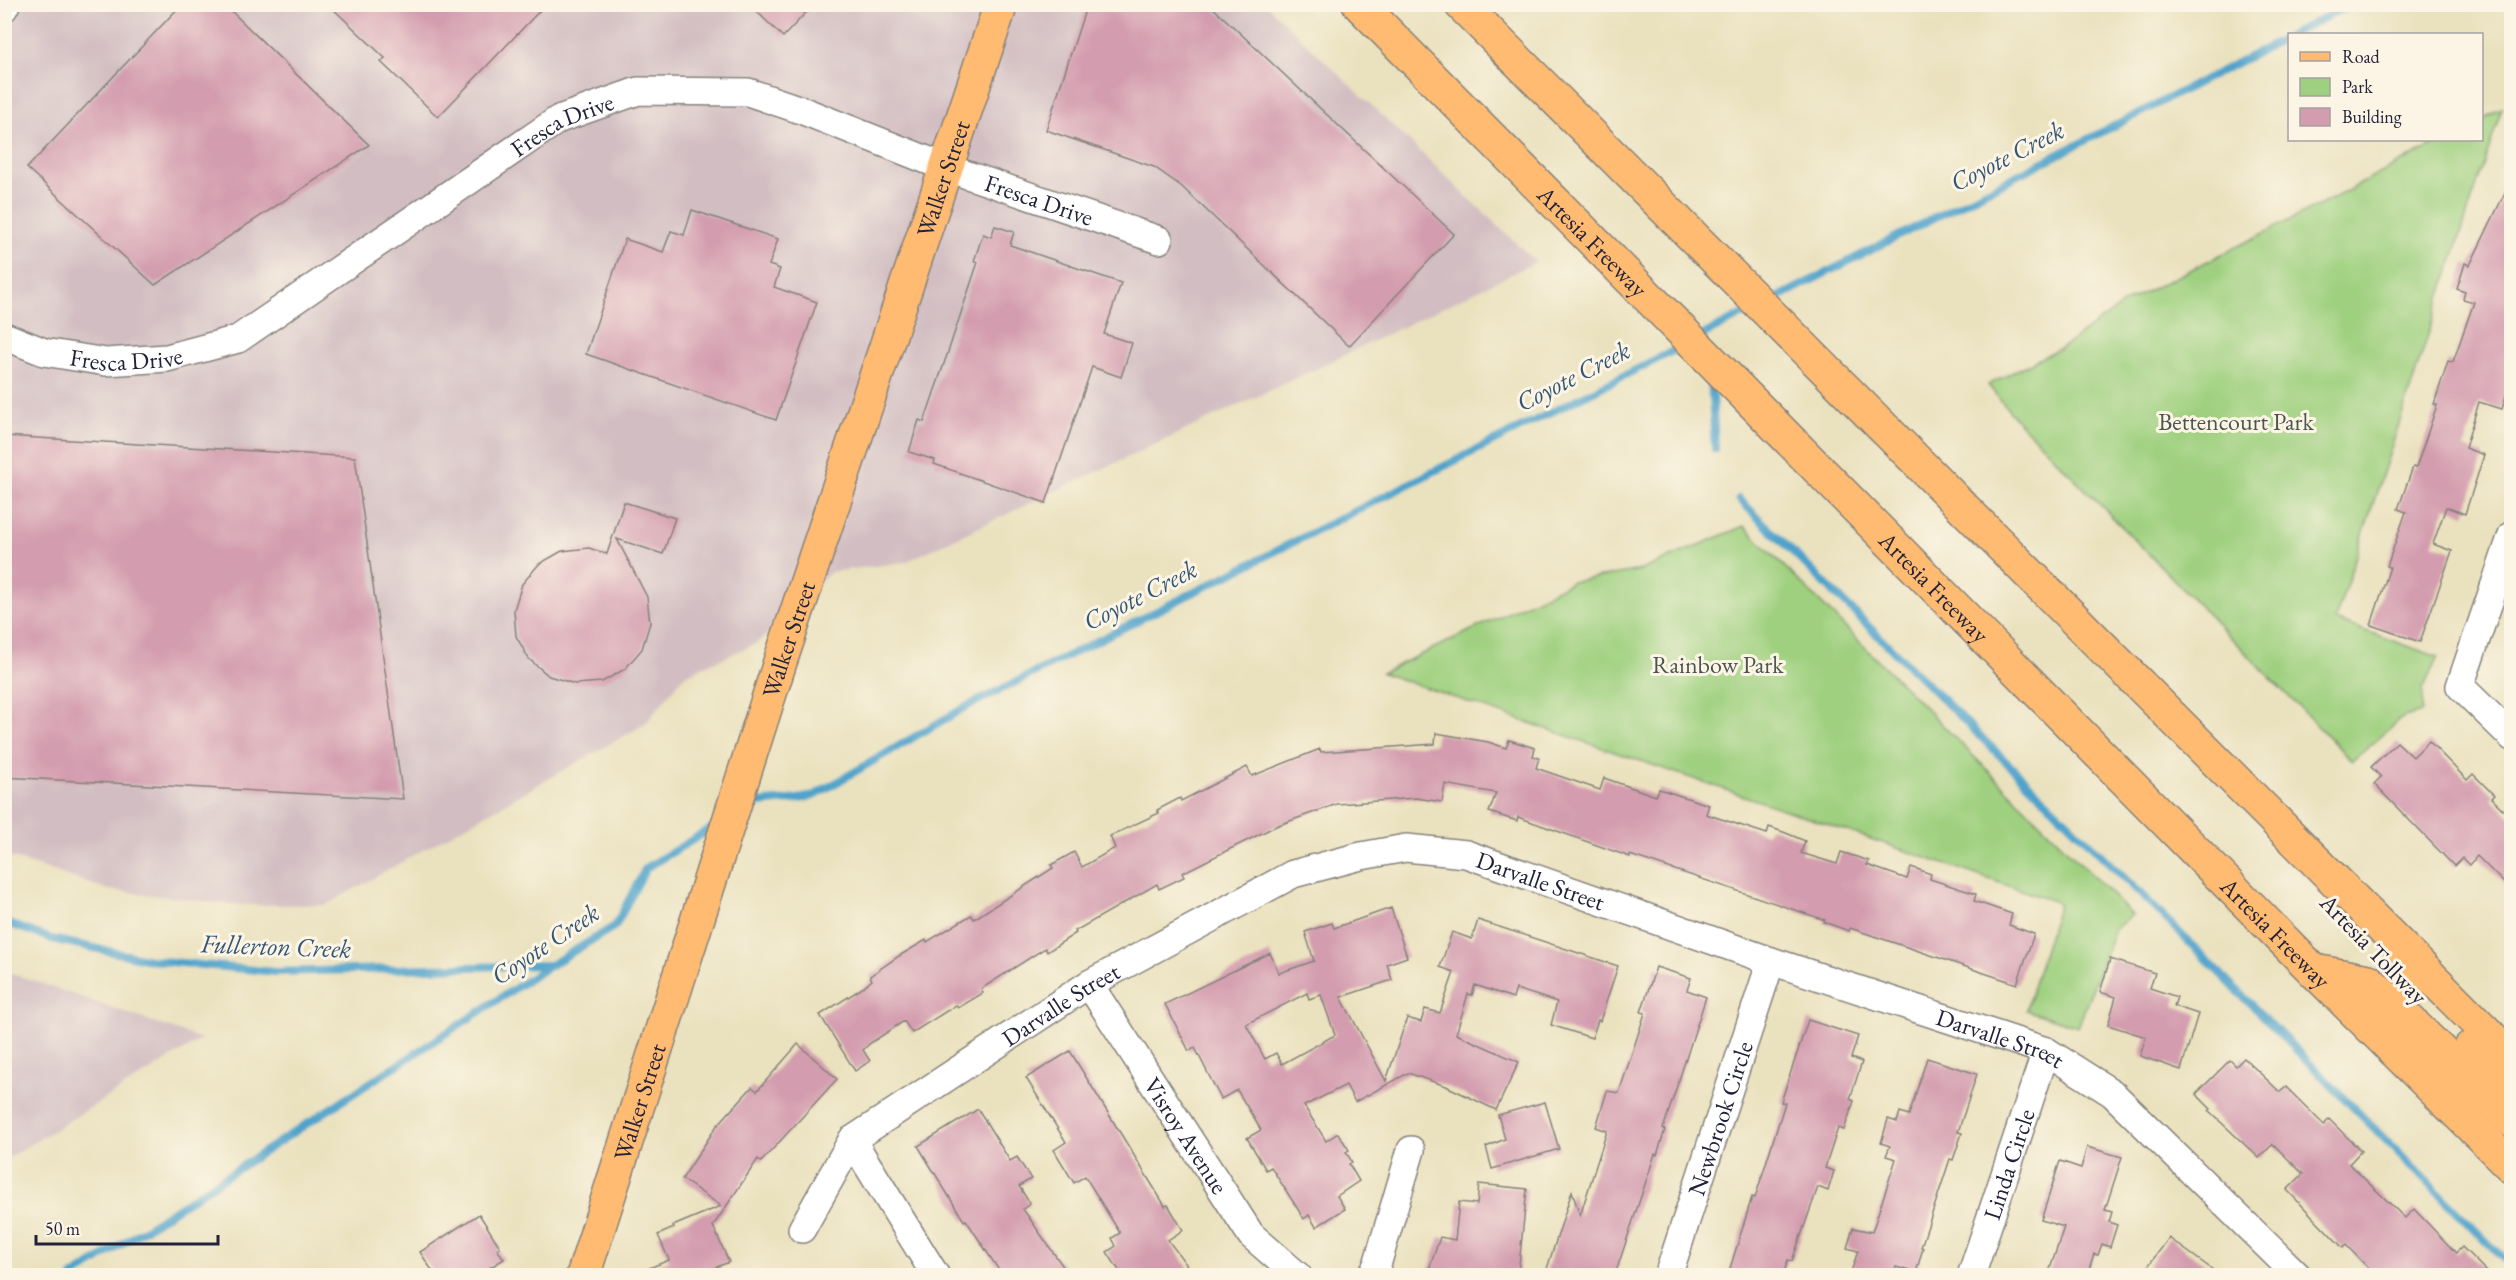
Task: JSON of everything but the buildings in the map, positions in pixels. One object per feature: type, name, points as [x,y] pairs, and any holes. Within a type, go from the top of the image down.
[{"type":"main road","name":"Walker Street","points":[[583,1275],[780,662],[1001,4]]},
{"type":"main road","name":"Artesia Freeway","points":[[1359,4],[2314,971],[2511,1167]]},
{"type":"main road","points":[[1461,4],[2511,1058]]},
{"type":"main road","name":"Artesia Tollway","points":[[2253,799],[2264,839],[2511,1089]]},
{"type":"main road","name":"Artesia Tollway","points":[[2314,971],[2369,981],[2511,1121]]},
{"type":"street","name":"Fresca Drive","points":[[4,336],[44,352],[106,362],[167,358],[238,339],[559,119],[638,91],[748,92],[801,110],[947,168],[1159,240]]},
{"type":"street","points":[[2511,535],[2460,686],[2511,737]]},
{"type":"street","name":"Darvalle Street","points":[[802,1229],[852,1140],[1089,984],[1293,874],[1361,856],[1406,848],[1466,854],[1771,961],[2046,1051],[2112,1093],[2298,1275]]},
{"type":"street","name":"Newbrook Circle","points":[[1668,1275],[1771,961]]},
{"type":"street","name":"Visroy Avenue","points":[[1089,984],[1251,1235],[1298,1275]]},
{"type":"street","name":"Linda Circle","points":[[1971,1275],[2046,1051]]},
{"type":"street","points":[[852,1140],[936,1275]]},
{"type":"street","points":[[1371,1275],[1377,1265],[1411,1150]]},
{"type":"shaded area","points":[[5,5],[1266,5],[1536,262],[1326,364],[905,562],[831,572],[757,643],[685,675],[645,724],[326,905],[236,905],[109,890],[5,855]]},
{"type":"shaded area","points":[[5,971],[202,1039],[5,1160]]},
{"type":"green space","name":"Bettencourt Park","points":[[2502,108],[2335,620],[2438,657],[2423,689],[2422,712],[2404,717],[2352,761],[2015,418],[1988,385],[2066,345],[2126,302],[2332,199],[2441,141],[2483,141],[2483,118]]},
{"type":"green space","name":"Rainbow Park","points":[[1744,526],[2132,915],[2115,929],[2078,1027],[2026,1010],[2059,903],[1382,673],[1572,582],[1641,570]]},
{"type":"waterway","name":"Coyote Creek","points":[[2294,33],[2352,4]]},
{"type":"waterway","name":"Coyote Creek","points":[[1769,302],[2288,37]]},
{"type":"waterway","name":"Coyote Creek","points":[[1699,337],[1755,308]]},
{"type":"waterway","name":"Coyote Creek","points":[[743,809],[760,803],[815,795],[962,709],[1683,346]]},
{"type":"waterway","points":[[1711,376],[1715,449]]},
{"type":"waterway","points":[[1739,499],[2157,910],[2512,1267]]},
{"type":"waterway","name":"Coyote Creek","points":[[73,1276],[551,965],[615,926],[646,868],[717,825]]},
{"type":"waterway","name":"Fullerton Creek","points":[[4,922],[52,939],[150,960],[275,972],[549,965]]}]
